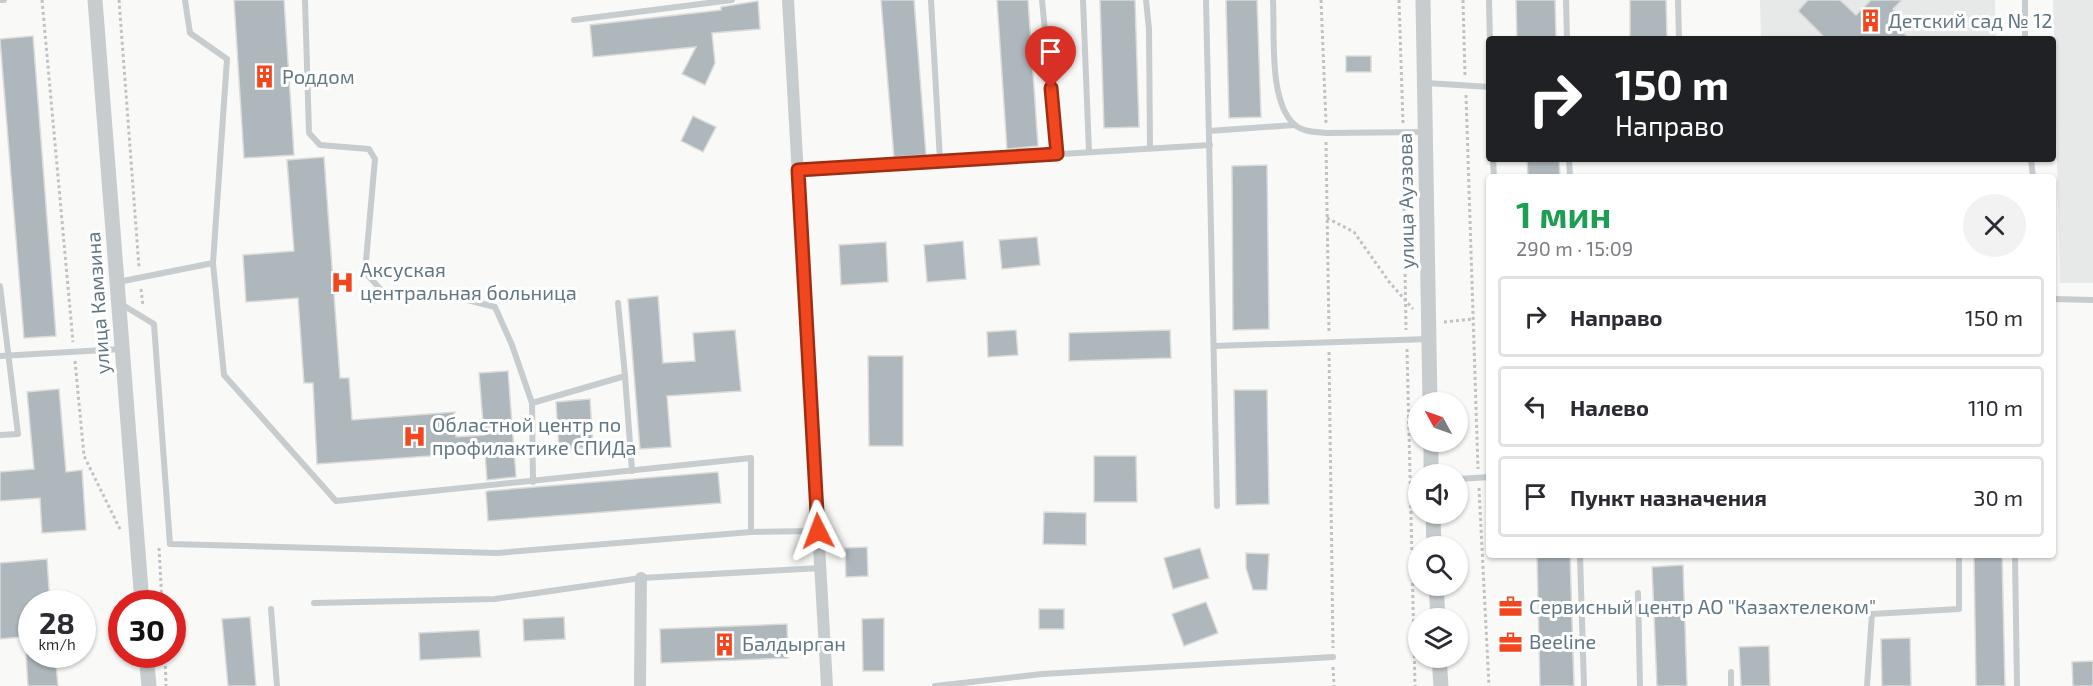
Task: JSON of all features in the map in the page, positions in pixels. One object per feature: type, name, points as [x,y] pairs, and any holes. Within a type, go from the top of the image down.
[{"type":"street","name":"улица Камзина","points":[[95,0],[141,590]]},
{"type":"street","points":[[788,0],[827,686]]},
{"type":"street","name":"улица Ауэзова","points":[[1424,0],[1430,392]]},
{"type":"street","points":[[640,686],[641,579]]},
{"type":"street","points":[[147,668],[149,686]]},
{"type":"street","points":[[1440,668],[1441,686]]},
{"type":"lane","points":[[185,0],[190,33],[227,59],[213,263],[224,375],[336,501],[751,458],[751,532]]},
{"type":"lane","points":[[305,0],[309,133],[320,145],[369,149],[375,159],[365,272],[382,291],[440,293],[495,307],[512,345],[532,404],[533,482]]},
{"type":"lane","points":[[574,20],[732,0]]},
{"type":"lane","points":[[931,0],[940,161]]},
{"type":"lane","points":[[1042,0],[1057,154]]},
{"type":"lane","points":[[1083,0],[1089,152]]},
{"type":"lane","points":[[1146,0],[1149,29],[1150,148]]},
{"type":"lane","points":[[1206,0],[1217,506]]},
{"type":"lane","points":[[1274,0],[1277,94],[1295,125]]},
{"type":"lane","points":[[1489,0],[1490,36]]},
{"type":"lane","points":[[1566,0],[1567,36]]},
{"type":"lane","points":[[1678,0],[1679,36]]},
{"type":"lane","points":[[2025,0],[2025,36]]},
{"type":"lane","points":[[1426,83],[1486,87]]},
{"type":"lane","points":[[1209,131],[1295,125],[1318,132],[1426,132]]},
{"type":"lane","points":[[798,170],[1210,145]]},
{"type":"lane","points":[[117,282],[213,263]]},
{"type":"lane","points":[[0,286],[18,434],[0,435]]},
{"type":"lane","points":[[2056,299],[2093,300]]},
{"type":"lane","points":[[119,302],[154,324],[170,544],[497,553],[751,532],[818,531]]},
{"type":"lane","points":[[618,303],[632,471]]},
{"type":"lane","points":[[1214,346],[1429,339]]},
{"type":"lane","points":[[0,356],[122,349]]},
{"type":"lane","points":[[532,404],[624,376]]},
{"type":"lane","points":[[1468,478],[1486,477]]},
{"type":"lane","points":[[1580,558],[1584,686]]},
{"type":"lane","points":[[1867,686],[1872,614],[1959,609],[1959,558]]},
{"type":"lane","points":[[2015,558],[2017,686]]},
{"type":"lane","points":[[314,603],[495,599],[641,579],[820,568]]},
{"type":"lane","points":[[1638,593],[1640,686]]},
{"type":"lane","points":[[271,609],[277,686]]},
{"type":"lane","points":[[935,686],[1042,674],[1333,657]]},
{"type":"lane","points":[[1731,672],[1731,686]]},
{"type":"path","points":[[42,0],[74,353]]},
{"type":"path","points":[[1463,0],[1478,478],[1489,686]]},
{"type":"path","points":[[1327,218],[1354,232],[1405,302],[1429,323],[1473,319]]},
{"type":"path","points":[[158,537],[161,590]]},
{"type":"path","points":[[165,668],[166,686]]},
{"type":"shaded area","points":[[1760,0],[1995,0],[1996,36],[1761,36]]},
{"type":"shaded area","points":[[2053,0],[2093,0],[2093,283],[2060,283],[2056,36],[2054,36]]},
{"type":"building","name":"Роддом","points":[[234,0],[284,0],[294,155],[244,158]]},
{"type":"building","points":[[881,0],[914,0],[926,155],[894,157]]},
{"type":"building","points":[[997,0],[1028,0],[1038,146],[1007,149]]},
{"type":"building","points":[[1100,0],[1135,0],[1139,127],[1104,128]]},
{"type":"building","points":[[1226,0],[1257,0],[1261,117],[1229,118]]},
{"type":"building","points":[[1516,0],[1555,0],[1556,36],[1517,36]]},
{"type":"building","points":[[1630,0],[1666,0],[1667,36],[1630,36]]},
{"type":"building","name":"Детский сад № 12","points":[[1808,0],[1840,0],[1856,15],[1871,0],[1902,0],[1893,9],[1900,16],[1893,23],[1907,36],[1823,36],[1798,11]]},
{"type":"building","points":[[758,1],[760,29],[712,33],[715,63],[705,85],[682,74],[696,47],[593,57],[590,25],[721,10],[721,7]]},
{"type":"building","points":[[33,36],[56,336],[24,338],[0,39]]},
{"type":"building","points":[[1346,56],[1371,56],[1371,72],[1346,72]]},
{"type":"building","points":[[693,116],[716,127],[703,152],[681,141]]},
{"type":"building","name":"Аксуская центральная больница","points":[[324,157],[340,378],[349,378],[352,420],[455,412],[456,437],[484,435],[479,373],[508,371],[516,477],[487,480],[485,452],[317,464],[313,383],[304,383],[298,298],[246,302],[243,255],[294,251],[287,160]]},
{"type":"building","points":[[1527,162],[1559,162],[1560,174],[1528,174]]},
{"type":"building","points":[[1267,165],[1269,329],[1233,330],[1232,166]]},
{"type":"building","points":[[1037,237],[1040,265],[1002,269],[999,240]]},
{"type":"building","points":[[963,241],[966,279],[927,282],[924,245]]},
{"type":"building","points":[[886,242],[888,282],[841,285],[839,245]]},
{"type":"building","points":[[658,296],[663,363],[695,361],[693,333],[735,330],[741,391],[667,396],[671,447],[640,449],[628,299]]},
{"type":"building","points":[[1016,330],[1018,355],[988,357],[987,332]]},
{"type":"building","points":[[1170,330],[1171,358],[1069,361],[1069,333]]},
{"type":"building","points":[[868,356],[903,356],[903,446],[869,446]]},
{"type":"building","points":[[59,389],[66,472],[82,470],[86,530],[42,533],[40,498],[0,501],[0,472],[34,469],[27,392]]},
{"type":"building","points":[[1234,390],[1267,390],[1269,504],[1236,505]]},
{"type":"building","points":[[590,399],[593,447],[559,450],[556,402]]},
{"type":"building","points":[[1094,456],[1136,456],[1137,502],[1094,502]]},
{"type":"building","points":[[718,472],[721,503],[488,521],[486,492],[488,491]]},
{"type":"building","points":[[1044,512],[1086,513],[1086,545],[1043,544]]},
{"type":"building","points":[[867,547],[868,576],[846,577],[845,548]]},
{"type":"building","points":[[1200,548],[1209,578],[1173,589],[1164,558]]},
{"type":"building","points":[[1246,553],[1269,554],[1267,590],[1253,590],[1246,568]]},
{"type":"building","points":[[1537,558],[1570,558],[1574,686],[1540,686]]},
{"type":"building","points":[[1974,558],[2002,558],[2005,686],[1976,686]]},
{"type":"building","points":[[47,559],[49,590],[18,590],[18,637],[0,639],[0,563]]},
{"type":"building","points":[[1683,565],[1687,686],[1657,686],[1652,567]]},
{"type":"building","points":[[1206,602],[1218,633],[1184,646],[1172,614]]},
{"type":"building","points":[[1039,609],[1064,609],[1064,629],[1039,629]]},
{"type":"building","points":[[250,617],[256,686],[228,686],[222,619]]},
{"type":"building","points":[[564,617],[565,639],[524,641],[523,619]]},
{"type":"building","points":[[884,618],[884,671],[863,671],[862,619]]},
{"type":"building","name":"Балдырган","points":[[787,624],[788,658],[661,663],[660,629]]},
{"type":"building","points":[[479,630],[481,657],[420,660],[419,633]]},
{"type":"building","points":[[1910,638],[1911,686],[1882,686],[1881,639]]},
{"type":"building","points":[[1769,646],[1770,686],[1741,686],[1739,647]]},
{"type":"building","points":[[2093,661],[2093,686],[2073,686],[2072,662]]},
{"type":"building","points":[[27,668],[56,668],[58,686],[28,686]]},
{"type":"place","name":"Детский сад № 12","points":[[1870,21]]},
{"type":"place","name":"Роддом","points":[[264,77]]},
{"type":"place","name":"Аксуская центральная больница","points":[[342,282]]},
{"type":"place","name":"Областной центр по профилактике СПИДа","points":[[414,437]]},
{"type":"place","name":"Сервисный центр АО \"Казахтелеком\"","points":[[1511,607]]},
{"type":"place","name":"Beeline","points":[[1511,642]]},
{"type":"place","name":"Балдырган","points":[[724,644]]},
{"type":"route","points":[[818,531],[798,170],[1057,154],[1051,88]]}]
